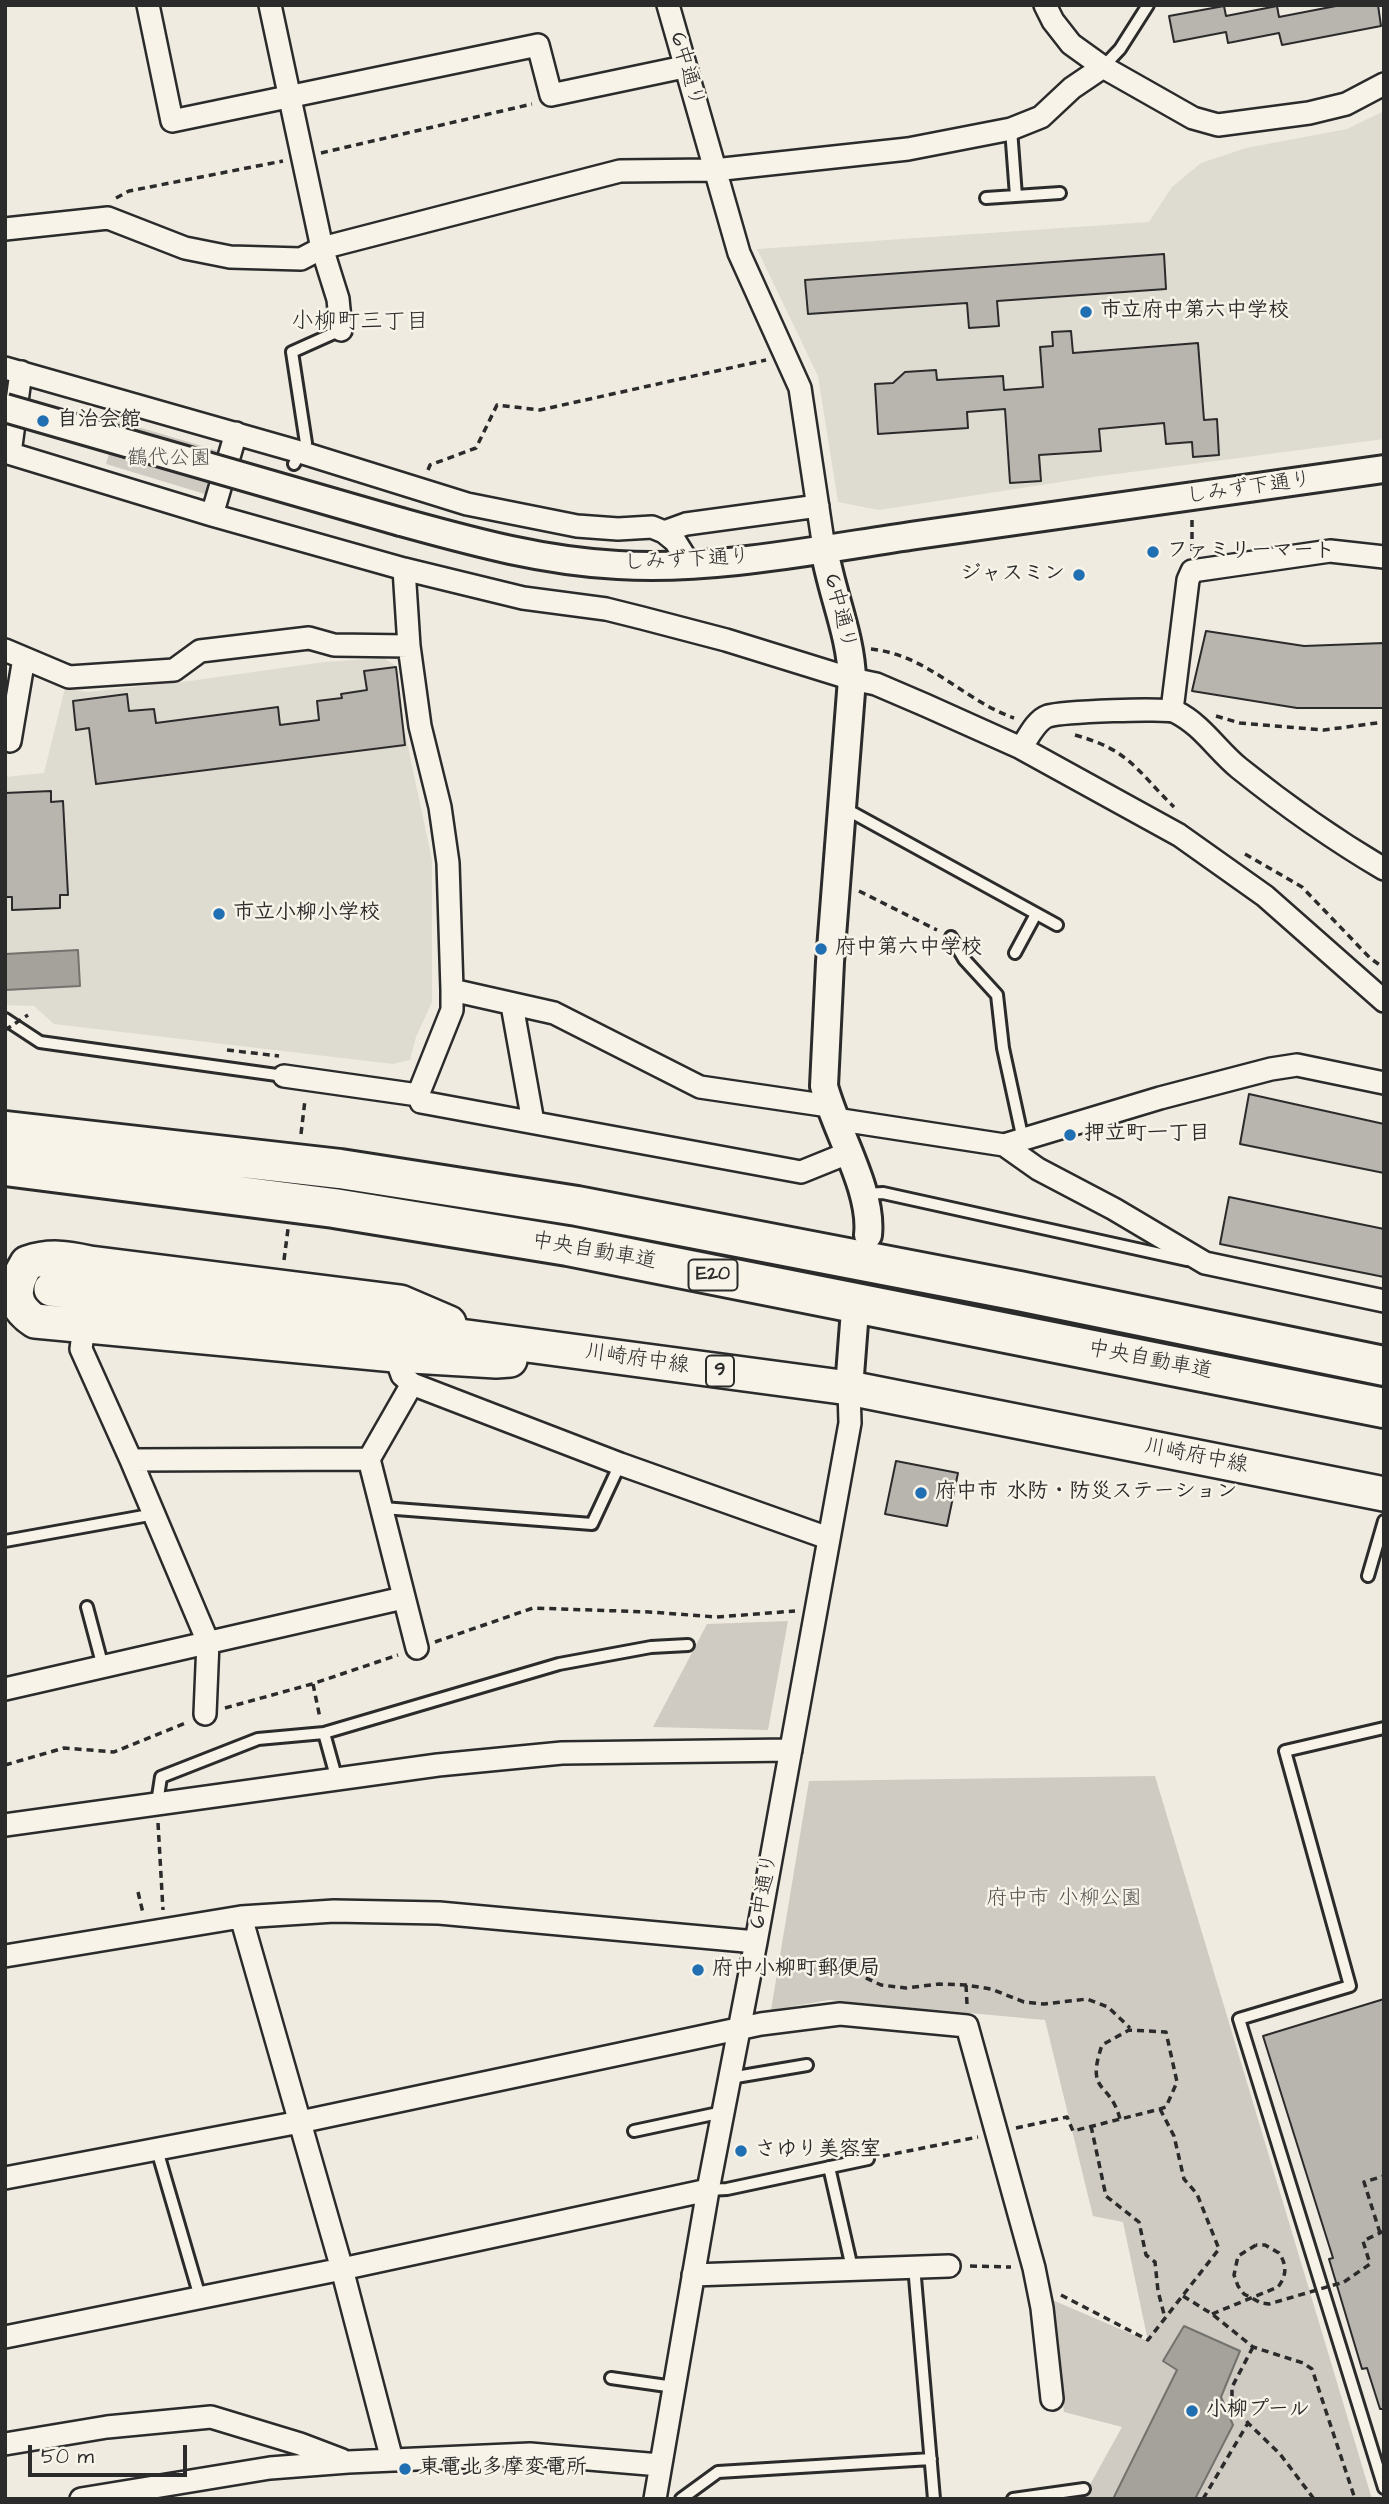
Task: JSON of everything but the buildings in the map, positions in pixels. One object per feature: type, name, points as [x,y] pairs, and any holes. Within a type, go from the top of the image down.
[{"type":"highway","name":"中央自動車道","points":[[22,1150],[340,1169],[577,1206],[1019,1291],[1384,1366]]},
{"type":"highway","name":"中央自動車道","points":[[22,1150],[334,1208],[568,1246],[1384,1408]]},
{"type":"main road","points":[[485,1338],[400,1302],[60,1257],[43,1257],[27,1263],[16,1289],[24,1314],[36,1321],[496,1362],[589,1353]]},
{"type":"main road","name":"川崎府中線","points":[[51,1289],[485,1338],[849,1388],[1384,1494]]},
{"type":"street","points":[[148,5],[172,121],[538,45],[551,94],[684,67]]},
{"type":"street","points":[[270,5],[322,248],[338,299],[341,330]]},
{"type":"street","name":"6中通り","points":[[668,5],[739,253],[800,388],[828,573],[850,658],[852,679],[841,807],[824,1086],[865,1194],[869,1211],[868,1235]]},
{"type":"street","points":[[1045,5],[1053,21],[1072,44],[1103,67],[1193,118],[1217,125],[1346,104],[1384,83]]},
{"type":"street","points":[[5,229],[108,218],[185,248],[230,257],[301,259],[322,248],[620,171],[714,170],[908,149],[1010,129],[1041,117],[1072,88],[1103,67]]},
{"type":"street","points":[[690,565],[675,541],[652,527],[618,529],[540,520],[467,504],[419,488],[297,458],[236,433],[13,370],[8,453],[212,515],[404,569],[523,598],[618,612],[726,640],[876,684],[1021,748],[1179,835],[1265,896],[1384,1001]]},
{"type":"street","name":"しみず下通り","points":[[5,408],[512,552],[619,566],[690,565],[1384,469]]},
{"type":"street","points":[[212,515],[236,433]]},
{"type":"street","points":[[664,532],[686,524],[818,506]]},
{"type":"street","points":[[1172,710],[1188,580],[1192,571],[1330,551],[1384,557]]},
{"type":"street","points":[[404,569],[409,646],[420,726],[440,807],[448,863],[452,1010],[418,1095],[421,1102],[801,1172],[848,1153]]},
{"type":"street","points":[[10,741],[15,654],[69,677],[174,670],[200,651],[309,638],[334,645],[409,646]]},
{"type":"street","points":[[1021,748],[1046,716],[1172,710],[1194,722],[1237,766],[1319,829],[1384,869]]},
{"type":"street","points":[[452,990],[554,1013],[701,1087],[1014,1143],[1160,1098],[1271,1069],[1297,1065],[1384,1083]]},
{"type":"street","points":[[512,1005],[533,1122]]},
{"type":"street","points":[[287,1066],[308,1079],[418,1095]]},
{"type":"street","points":[[1014,1143],[1038,1170],[1114,1209],[1205,1263],[1384,1301]]},
{"type":"street","name":"6中通り","points":[[655,2499],[708,2190],[850,1423],[849,1359],[854,1323]]},
{"type":"street","points":[[84,1326],[81,1349],[155,1514],[208,1642],[205,1714]]},
{"type":"street","points":[[395,1355],[402,1375],[412,1384],[620,1464],[828,1538]]},
{"type":"street","points":[[412,1384],[369,1459],[417,1648]]},
{"type":"street","points":[[131,1460],[369,1459]]},
{"type":"street","points":[[5,1689],[403,1598]]},
{"type":"street","points":[[5,1825],[438,1765],[562,1753],[791,1750]]},
{"type":"street","points":[[5,1956],[241,1917],[334,1911],[439,1913],[756,1942]]},
{"type":"street","points":[[241,1917],[342,2269],[392,2460]]},
{"type":"street","points":[[5,2178],[300,2122],[740,2028],[840,2014],[967,2026],[1036,2275],[1052,2399]]},
{"type":"street","points":[[5,2337],[342,2269],[708,2190]]},
{"type":"street","points":[[693,2275],[949,2266]]},
{"type":"street","points":[[5,2444],[107,2427],[211,2417],[300,2444],[348,2462]]},
{"type":"street","points":[[81,2499],[270,2468],[348,2462],[530,2454],[660,2465]]},
{"type":"lane","points":[[1103,67],[1120,49],[1148,5]]},
{"type":"lane","points":[[1010,129],[1016,196]]},
{"type":"lane","points":[[986,198],[1060,193]]},
{"type":"lane","points":[[297,458],[306,443],[292,352],[341,330]]},
{"type":"lane","points":[[841,807],[1057,925]]},
{"type":"lane","points":[[1015,953],[1036,914]]},
{"type":"lane","points":[[951,937],[964,959],[997,995],[1014,1143]]},
{"type":"lane","points":[[5,1019],[40,1042],[287,1066]]},
{"type":"lane","points":[[865,1194],[883,1193],[1205,1263]]},
{"type":"lane","points":[[383,1507],[592,1524],[620,1464]]},
{"type":"lane","points":[[5,1541],[155,1514]]},
{"type":"lane","points":[[1368,1576],[1384,1521]]},
{"type":"lane","points":[[88,1607],[103,1667]]},
{"type":"lane","points":[[157,1803],[161,1777],[258,1739],[324,1733],[559,1664],[650,1647],[688,1645]]},
{"type":"lane","points":[[1384,1728],[1285,1751],[1350,1986],[1239,2019],[1384,2488]]},
{"type":"lane","points":[[324,1733],[337,1780]]},
{"type":"lane","points":[[730,2078],[807,2066]]},
{"type":"lane","points":[[634,2131],[723,2112]]},
{"type":"lane","points":[[157,2150],[200,2297]]},
{"type":"lane","points":[[708,2190],[727,2189],[867,2159]]},
{"type":"lane","points":[[829,2167],[852,2268]]},
{"type":"lane","points":[[914,2266],[934,2499]]},
{"type":"lane","points":[[611,2378],[674,2387]]},
{"type":"lane","points":[[681,2499],[718,2472],[931,2459]]},
{"type":"lane","points":[[1013,2499],[1084,2489]]},
{"type":"path","points":[[75,220],[129,191],[302,157],[543,101],[551,94]]},
{"type":"path","points":[[419,488],[430,465],[476,448],[497,405],[540,410],[785,355]]},
{"type":"path","points":[[1192,513],[1192,571]]},
{"type":"path","points":[[1214,715],[1240,723],[1324,730],[1384,722]]},
{"type":"path","points":[[848,885],[951,937]]},
{"type":"path","points":[[5,1030],[28,1015]]},
{"type":"path","points":[[220,1049],[287,1066]]},
{"type":"path","points":[[300,1136],[308,1079]]},
{"type":"path","points":[[280,1286],[288,1224]]},
{"type":"path","points":[[312,1684],[324,1733]]},
{"type":"path","points":[[157,1803],[164,1930]]},
{"type":"path","points":[[770,1969],[803,1968],[828,1973],[851,1971],[881,1985],[906,1988],[939,1984],[966,1985],[992,1989],[1024,2002],[1034,2003],[1087,1999],[1108,2007],[1130,2028]]},
{"type":"path","points":[[867,2159],[1067,2117],[1073,2131],[1160,2109],[1166,2107],[1177,2082],[1166,2032],[1129,2030],[1102,2045],[1096,2064],[1096,2083],[1116,2106],[1120,2119]]},
{"type":"path","points":[[949,2266],[1036,2275],[1148,2340],[1219,2249],[1197,2194],[1184,2179],[1174,2136],[1160,2109]]},
{"type":"path","points":[[1091,2126],[1106,2196],[1139,2222],[1146,2255],[1155,2262],[1158,2291],[1166,2318]]},
{"type":"path","points":[[1212,2314],[1278,2287],[1284,2278],[1285,2268],[1279,2253],[1265,2245],[1256,2245],[1238,2256],[1234,2264],[1234,2274],[1238,2286],[1253,2301],[1269,2304],[1344,2282],[1370,2264],[1363,2241],[1382,2232],[1364,2182],[1384,2176]]},
{"type":"path","points":[[1183,2297],[1212,2314],[1253,2347],[1303,2363],[1312,2369],[1355,2499]]},
{"type":"path","points":[[1253,2347],[1232,2388],[1232,2401],[1248,2423],[1280,2454],[1314,2499]]},
{"type":"path","points":[[1203,2499],[1248,2423]]},
{"type":"shaded area","name":"市立府中第六中学校","points":[[1384,111],[1384,439],[1093,477],[879,510],[838,502],[818,376],[757,249],[1149,222],[1172,187],[1201,163],[1246,148],[1347,129]]},
{"type":"shaded area","name":"市立小柳小学校","points":[[384,658],[396,666],[404,728],[432,860],[432,1002],[416,1037],[410,1060],[393,1064],[54,1024],[34,1006],[5,1005],[5,777],[44,773],[65,688],[87,692],[324,662]]},
{"type":"shaded area","points":[[78,950],[80,986],[5,990],[5,954]]},
{"type":"shaded area","name":"小柳プール","points":[[1184,2326],[1240,2351],[1221,2397],[1233,2425],[1195,2499],[1113,2499],[1177,2370],[1163,2361]]},
{"type":"green space","name":"鶴代公園","points":[[118,421],[232,455],[218,498],[106,464]]},
{"type":"green space","points":[[788,1621],[768,1730],[653,1727],[707,1624]]},
{"type":"green space","name":"府中市 小柳公園","points":[[1155,1776],[1372,2499],[1082,2499],[1122,2427],[1064,2412],[1050,2299],[1148,2341],[1123,2222],[1093,2216],[1045,2020],[829,2000],[771,2010],[809,1781]]},
{"type":"place","name":"市立府中第六中学校","points":[[1086,312]]},
{"type":"place","name":"自治会館","points":[[43,421]]},
{"type":"place","name":"ファミリーマート","points":[[1153,552]]},
{"type":"place","name":"ジャスミン","points":[[1079,575]]},
{"type":"place","name":"市立小柳小学校","points":[[219,914]]},
{"type":"place","name":"府中第六中学校","points":[[821,949]]},
{"type":"place","name":"押立町一丁目","points":[[1070,1135]]},
{"type":"place","name":"府中市 水防・防災ステーション","points":[[921,1493]]},
{"type":"place","name":"府中小柳町郵便局","points":[[698,1970]]},
{"type":"place","name":"さゆり美容室","points":[[741,2151]]},
{"type":"place","name":"小柳プール","points":[[1192,2411]]},
{"type":"place","name":"東電北多摩変電所","points":[[405,2469]]},
{"type":"district","name":"小柳町三丁目","points":[[360,323]]}]
